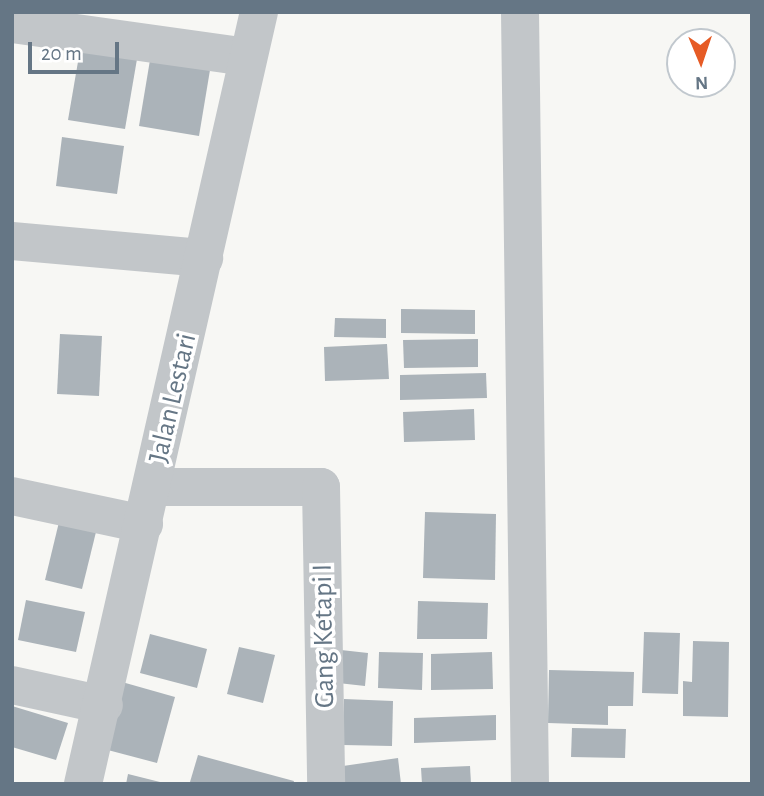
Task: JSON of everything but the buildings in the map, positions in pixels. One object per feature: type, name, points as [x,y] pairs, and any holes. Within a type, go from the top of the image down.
[{"type":"street","name":"Jalan Lestari","points":[[83,784],[104,705],[259,12]]},
{"type":"street","points":[[520,12],[530,784]]},
{"type":"street","points":[[12,24],[248,57]]},
{"type":"street","points":[[12,241],[204,257]]},
{"type":"street","name":"Gang Ketapi I","points":[[153,487],[321,487],[326,784]]},
{"type":"street","points":[[12,496],[144,524]]},
{"type":"street","points":[[12,685],[104,705]]}]
